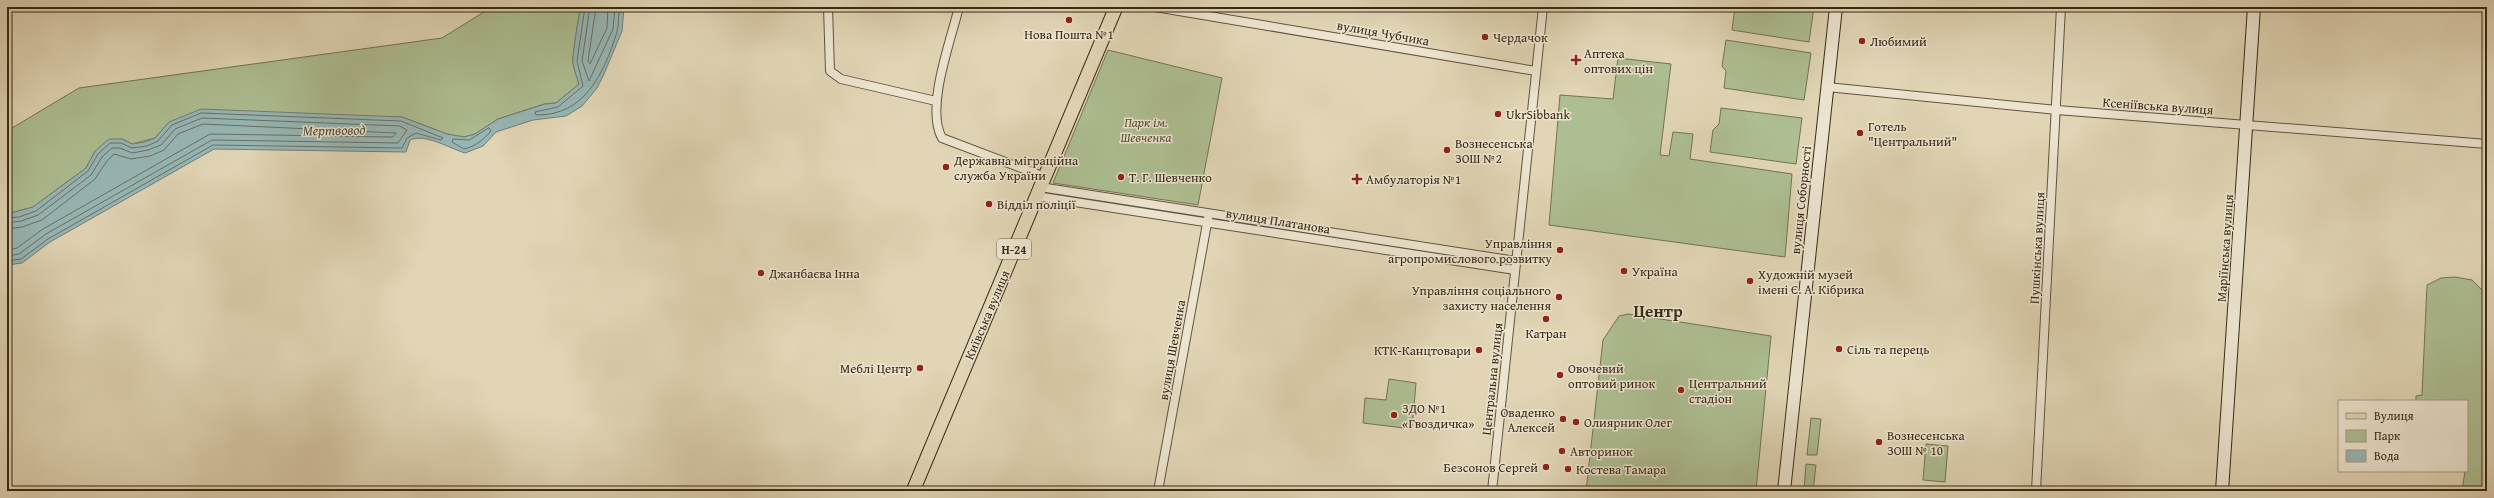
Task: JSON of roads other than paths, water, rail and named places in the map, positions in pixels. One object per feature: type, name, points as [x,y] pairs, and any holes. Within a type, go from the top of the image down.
[{"type":"main road","name":"Київська вулиця","points":[[913,491],[1116,7]]},
{"type":"main road","name":"вулиця Соборності","points":[[1784,491],[1836,7]]},
{"type":"main road","name":"Маріїнська вулиця","points":[[2222,491],[2254,7]]},
{"type":"street","points":[[828,7],[830,71],[841,79],[936,101]]},
{"type":"street","points":[[959,7],[936,101],[937,129],[942,138],[1041,187]]},
{"type":"street","name":"вулиця Чубчика","points":[[1155,7],[1536,71]]},
{"type":"street","name":"Центральна вулиця","points":[[1492,491],[1543,7]]},
{"type":"street","name":"Пушкінська вулиця","points":[[2036,491],[2062,7]]},
{"type":"street","name":"Ксеніївська вулиця","points":[[1827,87],[2057,110],[2487,144]]},
{"type":"street","name":"вулиця Платанова","points":[[1041,187],[1516,261]]},
{"type":"street","name":"вулиця Платанова","points":[[1041,187],[1207,223],[1515,270]]},
{"type":"street","name":"вулиця Шевченка","points":[[1158,491],[1209,214]]},
{"type":"water","name":"Мертвовод","points":[[581,7],[624,7],[622,31],[597,88],[582,106],[566,116],[533,120],[496,132],[483,146],[465,153],[423,138],[410,140],[406,152],[214,149],[50,242],[22,263],[7,265],[7,214],[33,207],[86,168],[95,151],[109,139],[122,139],[132,144],[145,142],[155,138],[169,122],[201,109],[402,117],[447,134],[464,137],[475,134],[498,119],[545,104],[556,103],[579,84],[573,59]]},
{"type":"place","name":"Нова Пошта №1","points":[[1069,20]]},
{"type":"place","name":"Чердачок","points":[[1485,37]]},
{"type":"place","name":"Любимий","points":[[1862,41]]},
{"type":"place","name":"Аптека оптових цін","points":[[1576,60]]},
{"type":"place","name":"UkrSibbank","points":[[1498,114]]},
{"type":"place","name":"Готель \"Центральний\"","points":[[1860,133]]},
{"type":"place","name":"Вознесенська ЗОШ №2","points":[[1447,150]]},
{"type":"place","name":"Державна міграційна служба України","points":[[946,167]]},
{"type":"place","name":"Т. Г. Шевченко","points":[[1121,177]]},
{"type":"place","name":"Амбулаторія №1","points":[[1357,179]]},
{"type":"place","name":"Відділ поліції","points":[[989,204]]},
{"type":"place","name":"Управління агропромислового розвитку","points":[[1560,250]]},
{"type":"place","name":"Україна","points":[[1624,271]]},
{"type":"place","name":"Джанбаєва Інна","points":[[761,273]]},
{"type":"place","name":"Художній музей імені Є. А. Кібрика","points":[[1750,281]]},
{"type":"place","name":"Управління соціального захисту населення","points":[[1559,297]]},
{"type":"place","name":"Катран","points":[[1546,319]]},
{"type":"place","name":"Сіль та перець","points":[[1839,349]]},
{"type":"place","name":"КТК-Канцтовари","points":[[1479,350]]},
{"type":"place","name":"Меблі Центр","points":[[920,368]]},
{"type":"place","name":"Овочевий оптовий ринок","points":[[1560,375]]},
{"type":"place","name":"Центральний стадіон","points":[[1681,390]]},
{"type":"place","name":"ЗДО №1 «Гвоздичка»","points":[[1394,415]]},
{"type":"place","name":"Оваденко Алексей","points":[[1563,419]]},
{"type":"place","name":"Олиярник Олег","points":[[1576,422]]},
{"type":"place","name":"Вознесенська ЗОШ № 10","points":[[1879,442]]},
{"type":"place","name":"Авторинок","points":[[1562,451]]},
{"type":"place","name":"Безсонов Сергей","points":[[1546,467]]},
{"type":"place","name":"Костева Тамара","points":[[1568,469]]},
{"type":"district","name":"Центр","points":[[1658,310]]},
{"type":"park label","name":"Парк ім. Шевченка","points":[[1146,130]]}]
